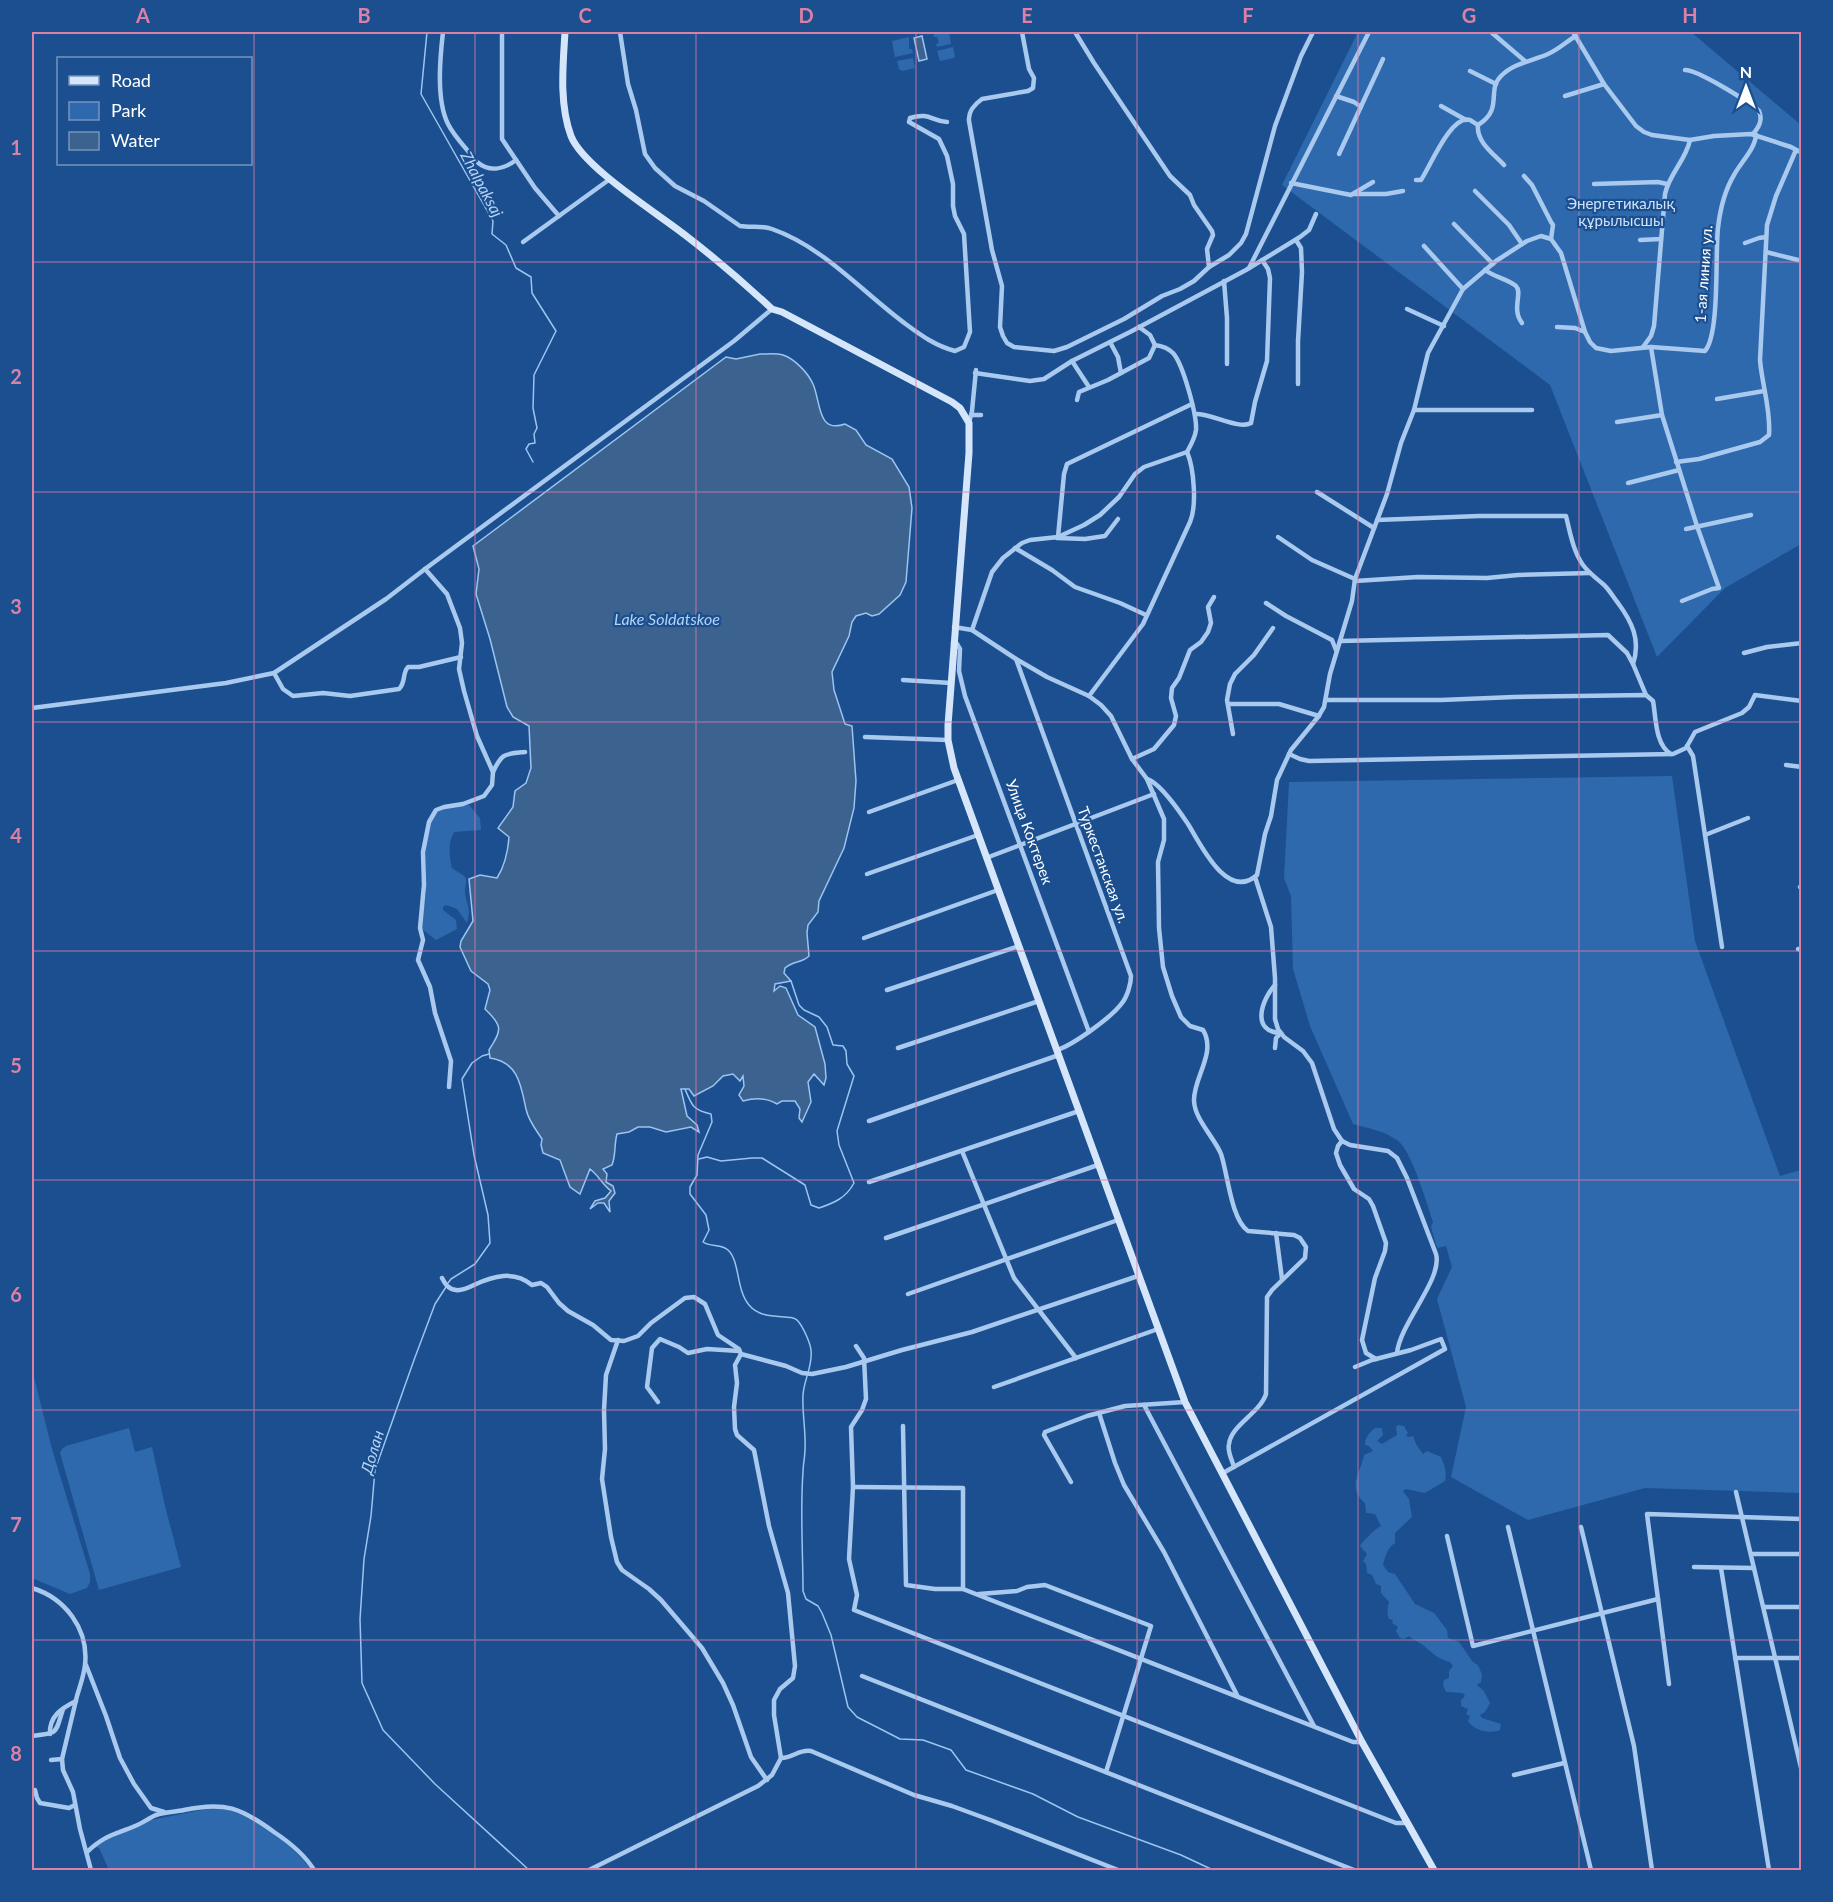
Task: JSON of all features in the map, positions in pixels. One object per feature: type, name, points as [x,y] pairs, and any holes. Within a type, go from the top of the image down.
[{"type":"main road","points":[[565,32],[564,100],[571,136],[584,156],[714,258],[772,309],[782,312],[940,395],[960,408],[970,419],[948,740],[958,780],[1185,1402],[1362,1742],[1434,1870]]},
{"type":"street","points":[[443,32],[438,71],[448,125],[482,166],[491,169],[498,168],[516,160]]},
{"type":"street","points":[[502,32],[501,135],[535,188],[559,216]]},
{"type":"street","points":[[620,32],[628,84],[636,110],[642,147],[655,168],[675,186],[704,201],[740,226],[772,229],[795,239],[832,264],[927,340],[943,348],[960,351],[970,332],[964,234],[955,216],[953,184],[939,139],[934,134],[909,122],[910,118],[918,116],[933,117],[947,123]]},
{"type":"street","points":[[1022,32],[1027,60],[1034,78],[1033,88],[1028,92],[982,99],[977,102],[969,117],[992,250],[1002,286],[1000,327],[1003,336],[1007,343],[1014,347],[1054,351],[1124,319],[1162,296],[1179,289],[1230,255],[1241,243],[1246,234],[1275,126],[1289,86],[1313,32]]},
{"type":"street","points":[[1075,32],[1170,176],[1190,195],[1212,231],[1213,235],[1207,249],[1209,267]]},
{"type":"street","points":[[1249,268],[1369,32]]},
{"type":"street","points":[[1491,32],[1525,61]]},
{"type":"street","points":[[1478,125],[1490,115],[1496,84],[1502,75],[1525,61],[1549,53],[1575,34],[1604,84],[1636,126],[1644,132],[1690,140],[1714,136],[1755,135],[1802,153]]},
{"type":"street","points":[[1339,154],[1383,59]]},
{"type":"street","points":[[1685,70],[1693,71],[1704,77],[1759,111],[1761,121],[1755,135]]},
{"type":"street","points":[[1470,71],[1496,84]]},
{"type":"street","points":[[1565,96],[1604,84]]},
{"type":"street","points":[[1336,96],[1361,107]]},
{"type":"street","points":[[1441,106],[1466,120]]},
{"type":"street","points":[[1416,180],[1421,180],[1439,147],[1458,122],[1466,120],[1471,120],[1478,125],[1479,136],[1504,165]]},
{"type":"street","name":"1-ая линия ул.","points":[[1652,347],[1701,352],[1705,351],[1708,346],[1714,316],[1718,228],[1722,208],[1732,177],[1753,145],[1755,135]]},
{"type":"street","points":[[1643,347],[1651,336],[1654,326],[1663,207],[1667,184],[1686,153],[1690,140]]},
{"type":"street","points":[[1676,462],[1699,459],[1764,441],[1769,435],[1760,360],[1767,225],[1776,196],[1796,150]]},
{"type":"street","points":[[1524,176],[1532,185],[1553,225],[1551,239]]},
{"type":"street","points":[[523,242],[610,178]]},
{"type":"street","points":[[1594,184],[1658,182],[1667,184]]},
{"type":"street","points":[[1292,183],[1354,194],[1386,194],[1403,191]]},
{"type":"street","points":[[1354,194],[1373,183]]},
{"type":"street","points":[[1475,191],[1509,225],[1522,244]]},
{"type":"street","points":[[981,415],[970,419],[975,372],[1036,381],[1044,379],[1072,361],[1249,268],[1296,240],[1309,230],[1316,214]]},
{"type":"street","points":[[1454,224],[1493,264]]},
{"type":"street","points":[[1147,779],[1153,781],[1167,797],[1187,823],[1204,852],[1223,875],[1239,881],[1251,881],[1259,873],[1276,780],[1289,754],[1319,716],[1326,700],[1336,652],[1352,601],[1355,580],[1387,494],[1401,443],[1414,410],[1428,353],[1463,289],[1522,244],[1541,236],[1551,239],[1558,247],[1566,265],[1585,332],[1592,345],[1604,351],[1652,347],[1662,415],[1719,588],[1682,601]]},
{"type":"street","points":[[1745,243],[1766,237]]},
{"type":"street","points":[[1640,240],[1661,239]]},
{"type":"street","points":[[1296,240],[1301,248],[1302,272],[1298,384]]},
{"type":"street","points":[[1424,246],[1463,289]]},
{"type":"street","points":[[1766,252],[1802,261]]},
{"type":"street","points":[[1195,414],[1207,415],[1241,425],[1251,423],[1267,361],[1270,278],[1268,269],[1262,260]]},
{"type":"street","points":[[1485,270],[1516,286],[1519,290],[1517,314],[1522,323]]},
{"type":"street","points":[[1224,281],[1227,364]]},
{"type":"street","points":[[32,708],[226,683],[274,673],[386,599],[734,341],[772,309]]},
{"type":"street","points":[[1407,309],[1443,326]]},
{"type":"street","points":[[1077,400],[1080,392],[1149,358],[1155,345],[1150,335],[1138,327]]},
{"type":"street","points":[[1557,327],[1575,328],[1585,332]]},
{"type":"street","points":[[1110,342],[1118,357],[1121,373]]},
{"type":"street","points":[[1052,538],[1084,525],[1100,515],[1119,498],[1135,474],[1144,467],[1187,452],[1196,432],[1195,414],[1176,357],[1168,349],[1155,345]]},
{"type":"street","points":[[1072,361],[1089,387]]},
{"type":"street","points":[[1717,399],[1764,392]]},
{"type":"street","points":[[1058,537],[1067,464],[1192,404]]},
{"type":"street","points":[[1414,410],[1532,410]]},
{"type":"street","points":[[1617,422],[1662,415]]},
{"type":"street","points":[[1089,696],[1138,631],[1193,516],[1193,479],[1187,452]]},
{"type":"street","points":[[1628,483],[1679,470]]},
{"type":"street","points":[[1317,492],[1374,528]]},
{"type":"street","points":[[1686,529],[1751,515]]},
{"type":"street","points":[[1377,519],[1566,516],[1578,556],[1590,573],[1605,585],[1630,620],[1636,637],[1636,654],[1633,664]]},
{"type":"street","points":[[972,630],[992,572],[997,564],[1015,548],[1030,540],[1099,537],[1108,533],[1118,519]]},
{"type":"street","points":[[1278,537],[1312,560],[1355,580],[1418,577],[1487,578],[1590,573]]},
{"type":"street","points":[[1015,548],[1075,587],[1146,615]]},
{"type":"street","points":[[425,569],[447,594],[455,611],[462,643],[459,669],[477,736],[493,772]]},
{"type":"street","points":[[1132,759],[1154,748],[1174,724],[1176,711],[1171,698],[1172,688],[1179,678],[1190,650],[1202,642],[1208,632],[1211,623],[1208,607],[1214,597]]},
{"type":"street","points":[[1266,603],[1332,640],[1336,652]]},
{"type":"street","points":[[954,627],[972,630],[1016,659],[1047,677],[1089,696],[1101,705],[1111,716],[1132,759],[1147,779],[1165,824],[1164,840],[1158,862],[1159,928],[1163,967],[1181,1017],[1190,1026],[1203,1030],[1207,1037],[1207,1054],[1194,1105],[1221,1154],[1228,1189],[1241,1224],[1248,1231],[1294,1235],[1300,1238],[1306,1247],[1305,1258],[1282,1279],[1267,1297],[1266,1394],[1263,1401],[1228,1442],[1234,1467]]},
{"type":"street","points":[[1233,734],[1228,691],[1235,674],[1254,655],[1273,628]]},
{"type":"street","points":[[1340,640],[1608,635],[1627,653],[1646,695],[1653,700],[1658,732],[1663,747],[1671,754]]},
{"type":"street","name":"Улица Коктерек","points":[[953,643],[957,644],[960,649],[959,671],[966,696],[1089,1032]]},
{"type":"street","points":[[1744,653],[1767,647],[1802,643]]},
{"type":"street","points":[[274,673],[282,689],[293,696],[311,693],[368,695],[402,687],[408,667],[419,667],[461,657]]},
{"type":"street","name":"Туркестанская ул.","points":[[869,1121],[1058,1052],[1089,1032],[1122,1003],[1131,982],[1131,976],[1016,659]]},
{"type":"street","points":[[903,680],[951,683]]},
{"type":"street","points":[[1326,700],[1646,695]]},
{"type":"street","points":[[1289,754],[1309,760],[1671,754],[1680,752],[1688,746],[1695,732],[1742,713],[1749,707],[1755,695],[1802,701]]},
{"type":"street","points":[[1229,704],[1279,704],[1319,716]]},
{"type":"street","points":[[865,737],[948,740]]},
{"type":"street","points":[[1688,746],[1693,756],[1722,947]]},
{"type":"street","points":[[448,1087],[451,1061],[435,1013],[430,987],[418,960],[423,940],[420,928],[424,885],[423,852],[429,822],[436,810],[484,796],[492,785],[493,772],[498,760],[504,754],[525,752]]},
{"type":"street","points":[[1786,765],[1802,767]]},
{"type":"street","points":[[869,812],[958,780]]},
{"type":"street","points":[[987,858],[1154,794]]},
{"type":"street","points":[[1705,835],[1748,819]]},
{"type":"street","points":[[867,874],[978,835]]},
{"type":"street","points":[[1255,877],[1271,927],[1275,1019],[1281,1033],[1303,1051],[1312,1063],[1334,1129],[1342,1141],[1350,1145],[1388,1152],[1397,1158],[1438,1259],[1433,1277],[1398,1343],[1397,1353]]},
{"type":"street","points":[[864,938],[998,890]]},
{"type":"street","points":[[887,990],[1019,946]]},
{"type":"street","points":[[1275,985],[1267,997],[1260,1019],[1271,1031],[1281,1033]]},
{"type":"street","points":[[898,1048],[1039,1001]]},
{"type":"street","points":[[1275,1048],[1276,1038],[1281,1033]]},
{"type":"street","points":[[870,1182],[1079,1111]]},
{"type":"street","points":[[1342,1141],[1336,1153],[1340,1165],[1354,1189],[1369,1199],[1386,1243],[1375,1278],[1362,1340],[1366,1353],[1376,1359]]},
{"type":"street","points":[[962,1151],[1014,1278],[1076,1358]]},
{"type":"street","points":[[886,1238],[1098,1165]]},
{"type":"street","points":[[908,1294],[1118,1220]]},
{"type":"street","points":[[1276,1233],[1282,1279]]},
{"type":"street","points":[[658,1402],[647,1387],[647,1381],[652,1348],[660,1339],[688,1353],[707,1349],[740,1353],[812,1374],[972,1332],[1138,1276]]},
{"type":"street","points":[[442,1278],[447,1286],[456,1291],[492,1277],[523,1278],[532,1286],[541,1283],[568,1311],[587,1321],[611,1340],[628,1340],[638,1336],[651,1323],[685,1298],[694,1297],[705,1304],[718,1335],[739,1349],[740,1353],[735,1365],[737,1383],[734,1401],[735,1429],[737,1434],[754,1450],[769,1526],[788,1593],[792,1620],[795,1673],[776,1694],[774,1700],[781,1758],[767,1780],[589,1870]]},
{"type":"street","points":[[994,1387],[1158,1329]]},
{"type":"street","points":[[1223,1473],[1445,1349],[1441,1339],[1356,1367]]},
{"type":"street","points":[[618,1340],[606,1375],[605,1449],[602,1479],[617,1562],[622,1570],[649,1588],[661,1600],[702,1648],[733,1705],[751,1757],[767,1780]]},
{"type":"street","points":[[856,1346],[864,1361],[866,1399],[851,1427],[853,1487],[849,1559],[857,1595],[854,1610],[1396,1823],[1407,1823]]},
{"type":"street","points":[[1071,1482],[1044,1433],[1125,1406],[1185,1402]]},
{"type":"street","points":[[1144,1405],[1314,1727]]},
{"type":"street","points":[[1099,1413],[1124,1485],[1164,1552],[1238,1696]]},
{"type":"street","points":[[903,1426],[906,1585],[935,1589],[963,1589],[1353,1742],[1362,1742]]},
{"type":"street","points":[[853,1487],[963,1488],[963,1589]]},
{"type":"street","points":[[1736,1492],[1802,1772]]},
{"type":"street","points":[[1669,1684],[1647,1514],[1802,1519]]},
{"type":"street","points":[[1508,1527],[1591,1870]]},
{"type":"street","points":[[1581,1527],[1634,1746],[1652,1870]]},
{"type":"street","points":[[1447,1536],[1473,1646],[1658,1599]]},
{"type":"street","points":[[1751,1554],[1802,1554]]},
{"type":"street","points":[[1694,1567],[1754,1568]]},
{"type":"street","points":[[1721,1568],[1769,1870]]},
{"type":"street","points":[[976,1594],[1017,1591],[1045,1585],[1151,1626],[1106,1772]]},
{"type":"street","points":[[32,1588],[62,1605],[77,1621],[83,1639],[85,1664],[120,1758],[134,1784],[151,1808],[167,1813]]},
{"type":"street","points":[[1764,1607],[1802,1607]]},
{"type":"street","points":[[1736,1658],[1802,1658]]},
{"type":"street","points":[[85,1664],[62,1759],[63,1770],[73,1792],[91,1869]]},
{"type":"street","points":[[862,1676],[1354,1870]]},
{"type":"street","points":[[50,1734],[51,1721],[63,1709],[76,1701]]},
{"type":"street","points":[[32,1736],[50,1734],[58,1729],[63,1709]]},
{"type":"street","points":[[781,1758],[789,1758],[801,1750],[812,1751],[914,1795],[993,1821],[1118,1870]]},
{"type":"street","points":[[51,1760],[62,1759]]},
{"type":"street","points":[[1514,1775],[1564,1763]]},
{"type":"street","points":[[35,1790],[40,1803],[69,1808],[75,1805]]},
{"type":"street","points":[[87,1852],[102,1838],[156,1815],[211,1805],[236,1809],[253,1817],[281,1836],[304,1857],[314,1870]]},
{"type":"street","points":[[148,1820],[151,1808]]},
{"type":"green space","points":[[933,32],[949,32],[951,44],[937,47],[936,44],[939,43]]},
{"type":"green space","name":"Энергетикалық құрылысшы","points":[[1358,32],[1691,32],[1801,125],[1801,544],[1725,588],[1657,657],[1550,385],[1282,185]]},
{"type":"green space","points":[[909,37],[909,49],[912,49],[913,53],[895,57],[892,41]]},
{"type":"green space","points":[[953,47],[954,58],[940,61],[937,51]]},
{"type":"green space","points":[[913,58],[915,68],[902,71],[899,69],[897,61]]},
{"type":"green space","points":[[1672,776],[1695,941],[1780,1176],[1801,1170],[1801,1493],[1645,1488],[1528,1520],[1451,1477],[1466,1407],[1437,1299],[1452,1267],[1446,1246],[1438,1248],[1436,1245],[1431,1227],[1433,1222],[1408,1154],[1392,1137],[1353,1124],[1310,1026],[1293,969],[1291,896],[1284,878],[1289,782]]},
{"type":"green space","points":[[469,805],[480,818],[481,830],[454,832],[450,850],[452,868],[466,879],[465,894],[469,909],[467,923],[457,909],[446,905],[443,910],[456,920],[457,929],[436,940],[422,929],[428,828],[440,811]]},
{"type":"green space","points":[[32,1369],[52,1449],[90,1574],[87,1588],[70,1594],[32,1578]]},
{"type":"green space","points":[[1398,1425],[1404,1426],[1408,1433],[1406,1436],[1413,1436],[1423,1454],[1427,1451],[1441,1457],[1446,1478],[1445,1481],[1425,1493],[1406,1489],[1403,1491],[1409,1499],[1412,1517],[1395,1533],[1395,1543],[1388,1550],[1383,1565],[1388,1572],[1395,1574],[1415,1604],[1434,1613],[1447,1630],[1448,1638],[1459,1642],[1473,1662],[1478,1665],[1482,1675],[1481,1682],[1477,1685],[1484,1691],[1490,1703],[1485,1712],[1480,1715],[1482,1718],[1501,1724],[1500,1730],[1482,1731],[1468,1721],[1470,1716],[1466,1714],[1468,1709],[1461,1706],[1461,1700],[1465,1696],[1463,1693],[1446,1692],[1443,1685],[1444,1680],[1449,1678],[1449,1671],[1453,1666],[1409,1636],[1404,1639],[1400,1638],[1396,1631],[1398,1627],[1392,1623],[1393,1620],[1389,1619],[1389,1602],[1381,1593],[1381,1586],[1376,1584],[1372,1575],[1367,1573],[1366,1564],[1363,1561],[1367,1554],[1360,1546],[1381,1526],[1375,1514],[1366,1513],[1365,1503],[1356,1491],[1356,1479],[1364,1455],[1373,1451],[1365,1445],[1369,1433],[1375,1428],[1382,1428],[1383,1435],[1377,1441],[1382,1444],[1397,1435]]},
{"type":"green space","points":[[129,1428],[135,1452],[152,1447],[181,1567],[99,1590],[60,1453],[66,1446]]},
{"type":"green space","points":[[212,1808],[232,1811],[255,1822],[297,1853],[311,1870],[109,1870],[99,1848],[95,1847],[151,1820]]},
{"type":"water","points":[[922,36],[927,59],[919,61],[914,38]]},
{"type":"water","name":"Lake Soldatskoe","points":[[760,354],[781,354],[796,363],[811,380],[822,414],[829,424],[836,426],[845,424],[856,430],[866,445],[892,459],[909,487],[912,508],[906,582],[900,595],[879,614],[872,616],[866,613],[856,616],[832,672],[834,690],[845,724],[852,726],[856,781],[854,808],[844,848],[819,901],[818,912],[808,925],[809,956],[785,968],[784,973],[791,981],[775,984],[774,991],[780,986],[786,988],[798,1015],[815,1027],[825,1064],[826,1078],[824,1085],[814,1074],[808,1082],[811,1102],[802,1122],[799,1118],[800,1109],[795,1101],[782,1101],[777,1104],[760,1099],[743,1101],[739,1095],[744,1086],[743,1076],[740,1081],[733,1074],[723,1076],[713,1086],[694,1096],[689,1089],[681,1089],[687,1116],[697,1125],[699,1132],[691,1127],[666,1132],[650,1127],[638,1127],[629,1132],[617,1134],[612,1165],[603,1169],[607,1174],[606,1182],[613,1186],[615,1193],[609,1201],[610,1212],[604,1203],[598,1203],[590,1209],[595,1201],[605,1198],[611,1191],[590,1169],[580,1194],[570,1187],[560,1160],[543,1153],[542,1139],[528,1117],[517,1076],[507,1064],[490,1058],[489,1050],[499,1028],[485,1009],[490,990],[488,984],[471,971],[460,947],[473,921],[469,879],[480,875],[497,878],[505,859],[509,837],[498,828],[513,807],[515,791],[526,783],[531,768],[529,726],[513,717],[507,707],[476,594],[479,569],[473,546],[726,357],[736,359]]},
{"type":"waterway","name":"Zhalpaksaj","points":[[427,32],[421,94],[493,221],[492,234],[506,245],[516,268],[531,277],[532,293],[556,331],[534,375],[533,408],[537,428],[534,434],[535,443],[529,444],[526,449],[533,462]]},
{"type":"waterway","points":[[699,1159],[707,1157],[721,1161],[762,1158],[805,1185],[811,1205],[819,1208],[839,1199],[854,1183],[839,1145],[837,1131],[854,1076],[847,1064],[846,1051],[843,1046],[833,1045],[827,1027],[819,1017],[799,1005],[791,981]]},
{"type":"waterway","name":"Долан","points":[[448,1283],[475,1264],[490,1243],[488,1215],[474,1155],[462,1079],[472,1063],[489,1054]]},
{"type":"waterway","points":[[685,1089],[694,1106],[700,1111],[711,1114],[712,1122],[698,1155],[697,1175],[690,1187],[690,1194],[706,1215],[709,1230],[703,1242],[725,1248],[732,1255],[742,1292],[749,1305],[762,1314],[794,1318],[808,1339],[811,1362],[803,1395],[805,1442],[802,1502],[803,1591],[806,1599],[818,1606],[831,1635],[848,1707],[857,1717],[900,1739],[923,1740],[951,1750],[966,1770],[1033,1794],[1078,1817],[1181,1855],[1213,1870]]},
{"type":"waterway","name":"Долан","points":[[446,1287],[435,1304],[375,1470],[364,1559],[360,1619],[362,1683],[383,1730],[435,1784],[529,1870]]}]
